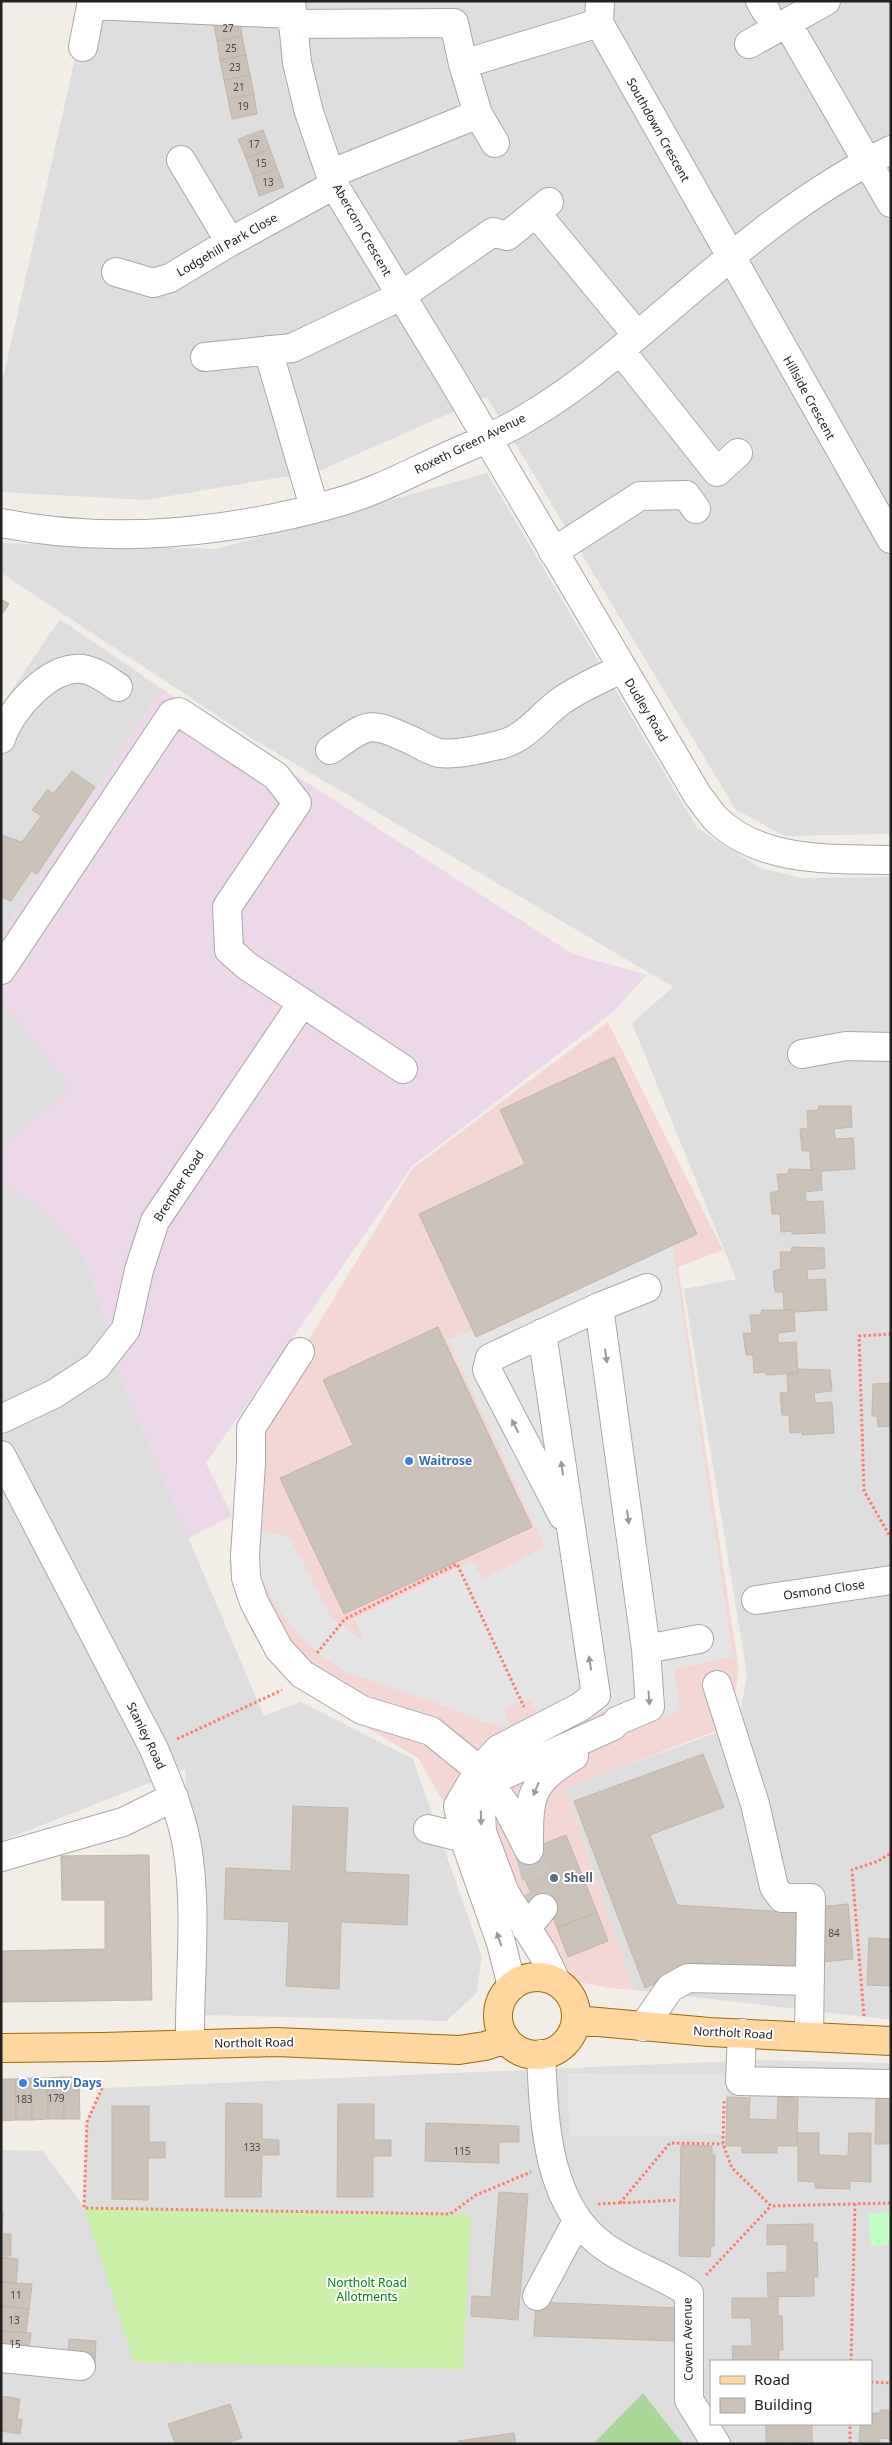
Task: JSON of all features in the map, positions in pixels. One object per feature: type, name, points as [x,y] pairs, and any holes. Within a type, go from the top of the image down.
[{"type":"main road","points":[[539,1977],[556,1981],[568,1992],[575,2004],[576,2020],[572,2033],[564,2044],[553,2052],[541,2054],[522,2052],[506,2039],[500,2027],[498,2013],[504,1995],[512,1986],[523,1979],[539,1977]]},
{"type":"main road","name":"Northolt Road","points":[[576,2020],[643,2027],[879,2040]]},
{"type":"main road","name":"Northolt Road","points":[[1,2048],[276,2042],[459,2050],[485,2046],[506,2039]]},
{"type":"street","points":[[749,44],[771,12],[826,1]]},
{"type":"street","points":[[83,48],[92,3],[292,13],[442,12],[454,23],[462,64],[478,114],[494,143]]},
{"type":"street","points":[[462,64],[599,12]]},
{"type":"street","name":"Southdown Crescent","points":[[599,12],[729,256]]},
{"type":"street","points":[[771,12],[879,156],[891,203]]},
{"type":"street","name":"Abercorn Crescent","points":[[292,13],[299,71],[309,112],[332,180],[487,439]]},
{"type":"street","name":"Lodgehill Park Close","points":[[116,272],[152,283],[170,278],[332,180],[478,114]]},
{"type":"street","name":"Roxeth Green Avenue","points":[[1,523],[99,535],[190,531],[340,502],[381,487],[523,421],[628,342],[729,256],[798,204],[879,156]]},
{"type":"street","points":[[181,160],[230,242]]},
{"type":"street","points":[[205,357],[292,348],[401,296],[493,232],[507,236],[543,208],[628,342],[717,472],[738,454]]},
{"type":"street","name":"Hillside Crescent","points":[[729,256],[891,539]]},
{"type":"street","points":[[268,350],[314,507]]},
{"type":"street","name":"Dudley Road","points":[[487,439],[698,796],[715,818],[740,837],[770,850],[800,855],[891,860]]},
{"type":"street","points":[[553,552],[640,496],[686,495],[696,509]]},
{"type":"street","points":[[330,750],[362,728],[377,726],[437,752],[454,754],[502,744],[519,737],[563,700],[621,668]]},
{"type":"street","points":[[1,739],[14,712],[31,693],[47,680],[58,675],[68,671],[93,671],[118,687]]},
{"type":"street","points":[[1,970],[176,712],[179,712],[276,776],[297,803],[227,908],[229,950],[247,966],[403,1069]]},
{"type":"street","name":"Brember Road","points":[[1,1419],[54,1394],[96,1366],[126,1329],[139,1270],[155,1221],[302,1003]]},
{"type":"street","points":[[802,1054],[846,1046],[891,1047]]},
{"type":"street","points":[[571,1531],[487,1370],[490,1358],[599,1307],[647,1288]]},
{"type":"street","points":[[512,1986],[501,1943],[464,1838],[458,1806],[480,1770],[499,1748],[536,1732],[580,1707],[606,1711],[650,1707],[646,1649],[599,1307]]},
{"type":"street","points":[[300,1352],[251,1428],[251,1463],[245,1556],[246,1578],[262,1618],[279,1649],[310,1663],[362,1710],[431,1730],[480,1770],[507,1807],[529,1850],[529,1807],[538,1782],[553,1768],[592,1745],[606,1711],[571,1531],[542,1333]]},
{"type":"street","name":"Stanley Road","points":[[1,1455],[154,1749],[174,1797],[187,1846],[192,1902],[190,2044]]},
{"type":"street","name":"Osmond Close","points":[[756,1600],[891,1580]]},
{"type":"street","points":[[646,1649],[699,1639]]},
{"type":"street","points":[[716,1685],[755,1804],[774,1887],[782,1898],[811,1898],[809,2036]]},
{"type":"street","points":[[480,1770],[506,1774],[606,1711]]},
{"type":"street","points":[[480,1770],[482,1832],[505,1893],[534,1918],[543,1954],[556,1981]]},
{"type":"street","points":[[1,1856],[123,1822],[174,1797]]},
{"type":"street","points":[[428,1830],[464,1838]]},
{"type":"street","points":[[643,2027],[670,1988],[688,1978],[810,1981]]},
{"type":"street","points":[[742,2033],[740,2081],[891,2084]]},
{"type":"street","name":"Cowen Avenue","points":[[541,2054],[542,2088],[552,2163],[573,2213],[604,2246],[639,2268],[671,2281],[689,2294],[689,2400],[716,2444]]},
{"type":"street","points":[[537,2296],[573,2213]]},
{"type":"street","points":[[1,2358],[80,2366]]},
{"type":"path","points":[[891,1334],[859,1336],[864,1491],[891,1538]]},
{"type":"path","points":[[154,1749],[278,1692],[310,1663],[345,1619],[457,1564],[536,1732]]},
{"type":"path","points":[[879,2040],[852,1870],[878,1861],[891,1852]]},
{"type":"path","points":[[102,2088],[87,2122],[84,2208],[450,2214],[476,2195],[552,2163]]},
{"type":"path","points":[[724,2097],[723,2144],[732,2168],[771,2206],[891,2203]]},
{"type":"path","points":[[620,2204],[670,2144],[723,2144]]},
{"type":"path","points":[[573,2213],[620,2204],[678,2200]]},
{"type":"path","points":[[851,2360],[854,2204]]},
{"type":"path","points":[[689,2294],[771,2206]]},
{"type":"path","points":[[872,2382],[891,2383]]},
{"type":"path","points":[[850,2425],[850,2444]]},
{"type":"shaded area","points":[[88,1],[891,1],[891,834],[785,836],[736,810],[487,397],[319,471],[146,500],[1,492],[1,387]]},
{"type":"shaded area","points":[[487,473],[697,828],[760,868],[802,878],[891,877],[891,2020],[634,1990],[565,1787],[738,1725],[747,1675],[684,1289],[736,1279],[632,1023],[673,987],[253,739],[1,573],[1,543],[217,549]]},
{"type":"shaded area","points":[[60,619],[162,689],[1,934],[1,706]]},
{"type":"shaded area","points":[[162,689],[573,954],[647,975],[613,1012],[412,1166],[206,1463],[232,1516],[188,1538],[128,1396],[87,1262],[43,1210],[1,1183],[1,1147],[71,1089],[1,1000],[1,934]]},
{"type":"shaded area","points":[[1,1000],[71,1089],[1,1147]]},
{"type":"shaded area","points":[[608,1022],[723,1250],[678,1267],[739,1671],[729,1726],[565,1788],[634,1990],[608,1988],[561,1978],[522,1938],[418,1758],[290,1682],[235,1566],[250,1437],[412,1169]]},
{"type":"shaded area","points":[[1,1183],[43,1210],[87,1262],[128,1396],[264,1716],[301,1702],[413,1759],[482,1957],[476,1994],[446,2021],[203,2015],[185,1769],[1,1841]]},
{"type":"shaded area","points":[[672,1241],[733,1657],[674,1669],[680,1710],[609,1742],[600,1698],[538,1714],[529,1699],[504,1710],[510,1727],[483,1722],[448,1707],[348,1673],[322,1657],[302,1638],[281,1613],[258,1573],[256,1531],[289,1536],[331,1617],[359,1638],[363,1636],[354,1619],[472,1561],[483,1579],[545,1547],[448,1340]]},
{"type":"shaded area","points":[[758,2060],[891,2063],[891,2444],[683,2444],[643,2393],[593,2444],[1,2444],[1,2150],[43,2151],[84,2207],[87,2122],[102,2088]]},
{"type":"shaded area","points":[[568,2073],[725,2074],[727,2135],[730,2135],[569,2136]]},
{"type":"green space","name":"Northolt Road Allotments","points":[[84,2208],[471,2215],[463,2369],[134,2362]]},
{"type":"green space","points":[[891,2212],[891,2245],[871,2246],[868,2214]]},
{"type":"green space","points":[[643,2393],[683,2444],[593,2444]]},
{"type":"building","points":[[239,16],[242,36],[217,41],[213,21]]},
{"type":"building","points":[[242,36],[246,55],[220,60],[217,41]]},
{"type":"building","points":[[246,55],[250,75],[224,80],[220,60]]},
{"type":"building","points":[[250,75],[254,94],[228,99],[224,80]]},
{"type":"building","points":[[254,94],[257,114],[232,119],[228,99]]},
{"type":"building","points":[[263,130],[270,149],[246,158],[238,139]]},
{"type":"building","points":[[270,149],[277,168],[253,177],[246,158]]},
{"type":"building","points":[[277,168],[284,187],[259,196],[253,177]]},
{"type":"building","points":[[1,599],[9,604],[3,613],[1,611]]},
{"type":"building","points":[[72,771],[95,787],[37,874],[31,871],[11,901],[1,897],[1,835],[22,842],[41,816],[32,810],[48,789],[53,794]]},
{"type":"building","points":[[614,1057],[697,1234],[476,1337],[419,1214],[525,1164],[500,1110]]},
{"type":"building","points":[[819,1106],[851,1106],[852,1127],[834,1129],[835,1139],[853,1138],[855,1169],[822,1171],[822,1168],[811,1169],[810,1151],[802,1151],[800,1129],[808,1128],[807,1111],[818,1110]]},
{"type":"building","points":[[789,1169],[821,1170],[822,1190],[805,1192],[806,1202],[823,1201],[825,1233],[792,1234],[792,1231],[781,1232],[780,1214],[772,1214],[770,1193],[779,1191],[777,1174],[788,1174]]},
{"type":"building","points":[[792,1247],[824,1248],[825,1268],[807,1270],[808,1280],[825,1279],[827,1310],[795,1312],[795,1309],[784,1310],[783,1292],[775,1292],[773,1271],[781,1269],[780,1252],[791,1252]]},
{"type":"building","points":[[762,1310],[794,1310],[795,1331],[778,1333],[778,1343],[796,1342],[798,1373],[766,1375],[766,1372],[754,1373],[753,1355],[746,1355],[743,1333],[752,1333],[750,1315],[761,1315]]},
{"type":"building","name":"Waitrose","points":[[438,1327],[532,1527],[344,1614],[280,1478],[353,1445],[323,1380]]},
{"type":"building","points":[[798,1369],[830,1370],[832,1391],[814,1393],[815,1403],[832,1402],[834,1433],[802,1435],[802,1432],[790,1433],[789,1415],[782,1415],[780,1393],[788,1392],[787,1375],[798,1374]]},
{"type":"building","points":[[891,1383],[891,1426],[878,1427],[877,1416],[872,1416],[873,1384]]},
{"type":"building","points":[[703,1754],[724,1807],[650,1835],[677,1905],[802,1913],[797,1971],[699,1963],[645,1988],[574,1801]]},
{"type":"building","points":[[293,1806],[348,1808],[345,1872],[409,1875],[407,1925],[341,1922],[339,1989],[286,1986],[289,1922],[224,1919],[226,1868],[291,1871]]},
{"type":"building","name":"Shell","points":[[566,1835],[597,1912],[557,1928],[549,1908],[534,1901],[515,1855]]},
{"type":"building","points":[[149,1855],[152,2000],[1,2002],[1,1951],[105,1949],[105,1900],[62,1900],[61,1856]]},
{"type":"building","points":[[848,1904],[853,1959],[821,1962],[815,1907]]},
{"type":"building","points":[[597,1912],[608,1941],[568,1957],[557,1928]]},
{"type":"building","points":[[869,1938],[891,1939],[891,1986],[867,1985]]},
{"type":"building","points":[[63,2077],[79,2077],[80,2119],[64,2119]]},
{"type":"building","points":[[63,2077],[64,2119],[48,2119],[47,2078]]},
{"type":"building","points":[[31,2078],[47,2078],[48,2119],[32,2120]]},
{"type":"building","points":[[31,2078],[32,2120],[16,2120],[15,2079]]},
{"type":"building","points":[[1,2079],[15,2079],[16,2120],[1,2121]]},
{"type":"building","points":[[876,2095],[891,2095],[891,2144],[875,2144]]},
{"type":"building","points":[[727,2097],[750,2098],[749,2119],[777,2120],[778,2097],[798,2098],[797,2146],[777,2146],[777,2153],[742,2153],[742,2146],[726,2146]]},
{"type":"building","points":[[226,2103],[262,2104],[262,2139],[279,2140],[279,2155],[262,2155],[261,2197],[225,2197]]},
{"type":"building","points":[[338,2104],[374,2104],[374,2140],[391,2140],[391,2156],[373,2156],[373,2197],[337,2197]]},
{"type":"building","points":[[112,2106],[149,2106],[149,2142],[165,2142],[165,2158],[148,2158],[148,2200],[112,2199]]},
{"type":"building","points":[[426,2123],[519,2126],[519,2142],[499,2142],[499,2163],[425,2161]]},
{"type":"building","points":[[798,2133],[819,2133],[819,2155],[848,2156],[849,2133],[871,2133],[871,2182],[850,2181],[850,2189],[815,2188],[815,2182],[798,2181]]},
{"type":"building","points":[[681,2145],[712,2146],[712,2155],[715,2155],[714,2246],[711,2246],[710,2257],[679,2256]]},
{"type":"building","points":[[499,2192],[528,2194],[518,2320],[471,2316],[472,2296],[491,2297]]},
{"type":"building","points":[[1,2211],[3,2211],[2,2234],[1,2234]]},
{"type":"building","points":[[813,2224],[813,2242],[817,2242],[818,2277],[814,2277],[814,2296],[768,2297],[767,2273],[787,2272],[787,2244],[767,2245],[767,2225]]},
{"type":"building","points":[[1,2234],[11,2234],[11,2256],[1,2256]]},
{"type":"building","points":[[1,2257],[18,2259],[16,2283],[1,2282]]},
{"type":"building","points":[[1,2282],[32,2284],[29,2309],[1,2306]]},
{"type":"building","points":[[732,2298],[778,2298],[778,2316],[782,2316],[783,2350],[779,2350],[779,2360],[733,2360],[732,2346],[752,2346],[751,2318],[732,2318]]},
{"type":"building","points":[[536,2302],[677,2308],[676,2341],[534,2336]]},
{"type":"building","points":[[1,2306],[29,2309],[26,2333],[1,2331]]},
{"type":"building","points":[[1,2331],[31,2333],[28,2358],[1,2355]]},
{"type":"building","points":[[69,2339],[96,2341],[95,2362],[68,2360]]},
{"type":"building","points":[[1,2396],[20,2399],[17,2419],[22,2420],[20,2434],[1,2431]]},
{"type":"building","points":[[230,2404],[242,2438],[223,2444],[175,2444],[168,2424]]},
{"type":"building","points":[[880,2410],[891,2410],[891,2439],[880,2438],[880,2442],[859,2442],[860,2425],[872,2425],[872,2413],[880,2413]]},
{"type":"building","points":[[766,2425],[812,2425],[812,2442],[766,2443]]},
{"type":"building","points":[[514,2433],[516,2444],[458,2444],[458,2441]]},
{"type":"tunnel","points":[[529,1850],[543,1908]]},
{"type":"place","name":"Waitrose","points":[[409,1461]]},
{"type":"place","name":"Shell","points":[[554,1878]]},
{"type":"place","name":"Sunny Days","points":[[23,2083]]}]
